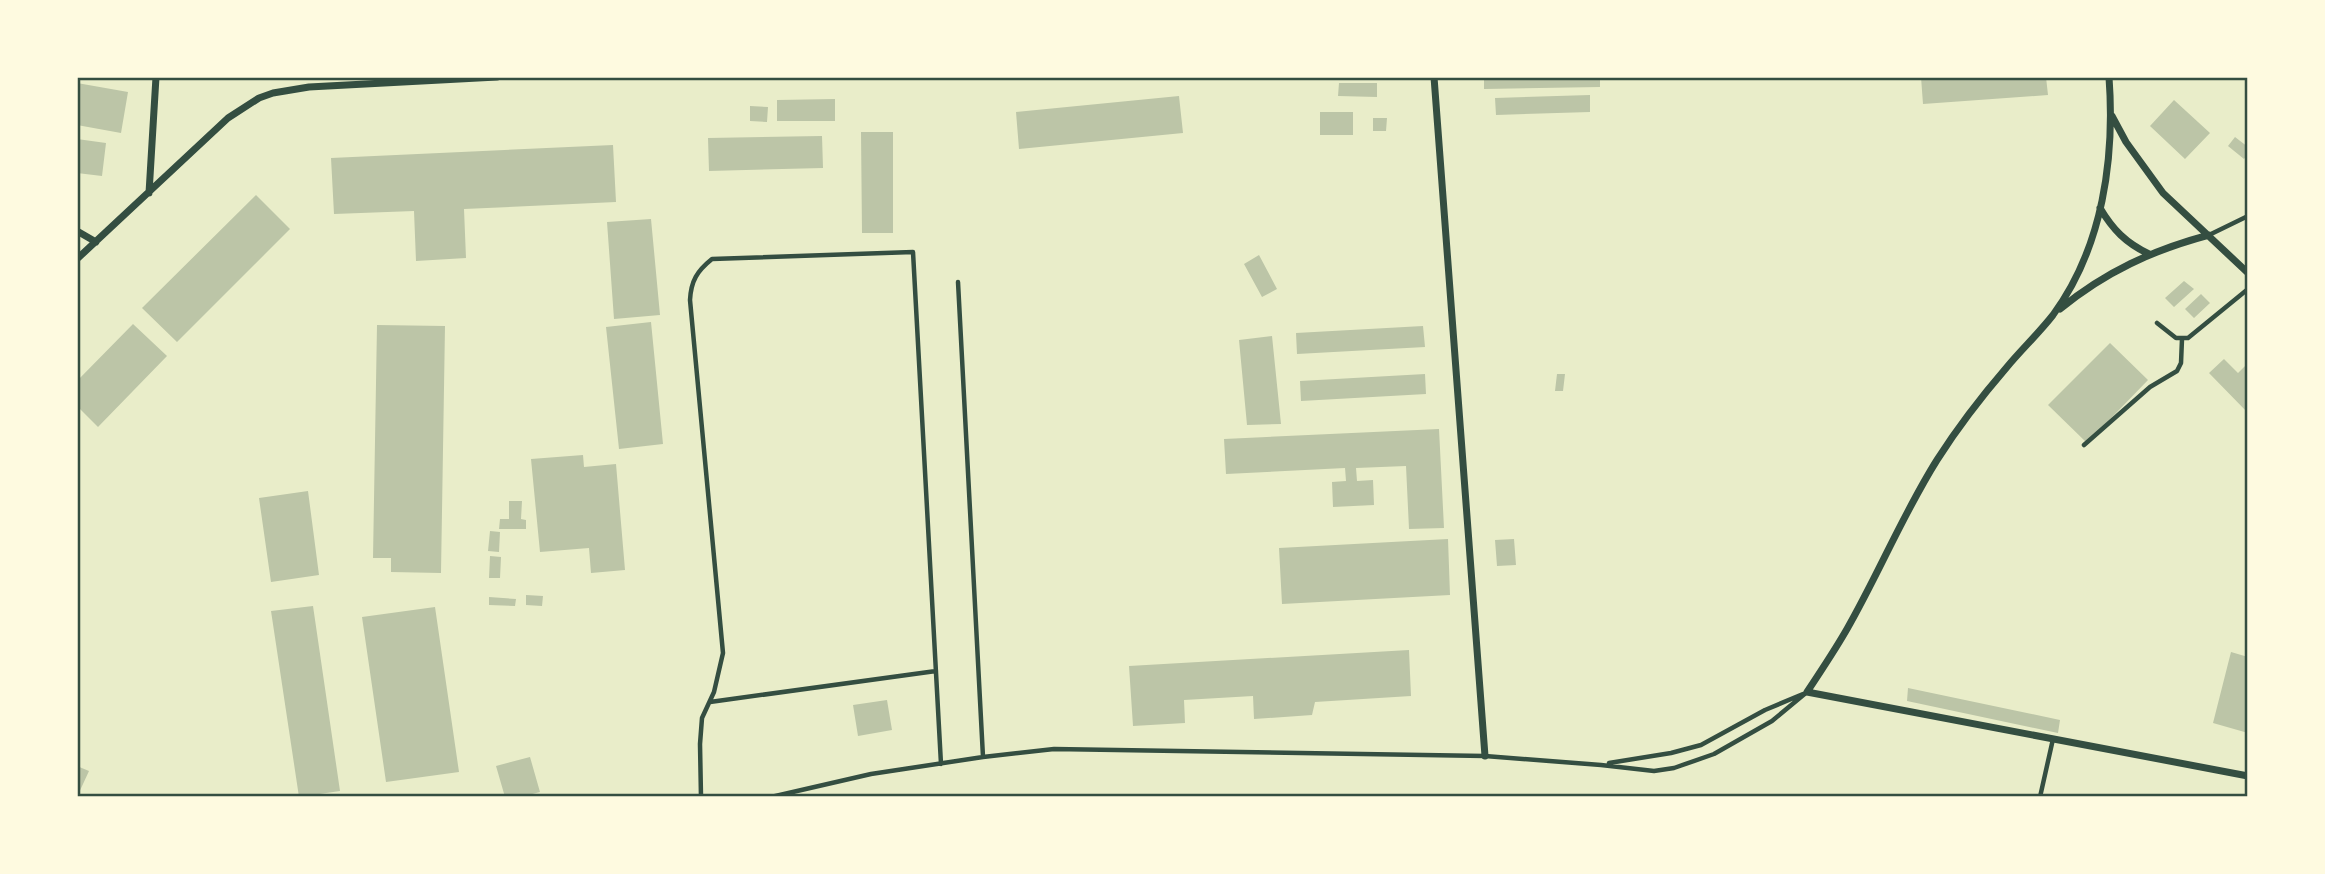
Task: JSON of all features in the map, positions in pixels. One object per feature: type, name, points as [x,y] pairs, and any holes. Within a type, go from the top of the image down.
[{"type":"street","points":[[149,193],[156,77]]},
{"type":"street","points":[[77,259],[228,118],[246,105],[273,93],[309,87],[497,77]]},
{"type":"street","points":[[1434,77],[1485,756]]},
{"type":"street","points":[[2054,314],[2081,263],[2100,208],[2108,167],[2111,114],[2109,77]]},
{"type":"street","points":[[2111,114],[2126,142],[2163,193],[2248,273]]},
{"type":"street","points":[[2100,208],[2125,241],[2149,254]]},
{"type":"street","points":[[77,232],[96,242]]},
{"type":"street","points":[[2209,235],[2149,254],[2099,280],[2054,314],[1989,388],[1940,456],[1916,496],[1848,628],[1807,692],[2248,776]]},
{"type":"lane","points":[[2209,235],[2248,216]]},
{"type":"lane","points":[[701,797],[699,744],[702,718],[715,692],[723,653],[690,300],[691,285],[699,269],[712,259],[913,252],[941,764]]},
{"type":"lane","points":[[958,282],[983,757]]},
{"type":"lane","points":[[2157,323],[2171,335],[2182,339],[2193,335],[2248,289]]},
{"type":"lane","points":[[2084,445],[2150,387],[2177,371],[2181,363],[2182,339]]},
{"type":"lane","points":[[709,702],[936,671]]},
{"type":"lane","points":[[1601,765],[1701,745],[1765,710],[1807,692]]},
{"type":"lane","points":[[771,797],[871,774],[1054,748],[1485,756],[1654,771],[1674,768],[1714,754],[1764,726],[1807,692]]},
{"type":"lane","points":[[2039,797],[2053,738]]},
{"type":"building","points":[[1484,77],[1600,77],[1600,87],[1484,89]]},
{"type":"building","points":[[1921,77],[2046,77],[2048,95],[1923,104]]},
{"type":"building","points":[[77,83],[128,92],[121,133],[77,125]]},
{"type":"building","points":[[1339,83],[1377,83],[1377,97],[1338,96]]},
{"type":"building","points":[[1590,95],[1590,112],[1496,115],[1495,98]]},
{"type":"building","points":[[1179,96],[1183,133],[1019,149],[1016,112]]},
{"type":"building","points":[[835,99],[835,121],[777,121],[777,100]]},
{"type":"building","points":[[2174,100],[2210,133],[2185,159],[2150,126]]},
{"type":"building","points":[[750,106],[768,107],[767,122],[750,121]]},
{"type":"building","points":[[1320,112],[1353,112],[1353,135],[1320,135]]},
{"type":"building","points":[[1373,118],[1387,118],[1386,131],[1373,131]]},
{"type":"building","points":[[861,132],[893,132],[893,233],[862,233]]},
{"type":"building","points":[[822,136],[823,168],[709,171],[708,138]]},
{"type":"building","points":[[2235,137],[2248,147],[2248,154],[2244,159],[2228,146]]},
{"type":"building","points":[[77,139],[106,143],[102,176],[77,173]]},
{"type":"building","points":[[613,145],[616,202],[464,209],[466,258],[416,261],[414,211],[334,214],[331,158]]},
{"type":"building","points":[[256,195],[290,229],[177,342],[142,308]]},
{"type":"building","points":[[651,219],[660,315],[614,319],[607,222]]},
{"type":"building","points":[[1259,255],[1277,289],[1262,297],[1244,264]]},
{"type":"building","points":[[2184,281],[2194,289],[2174,307],[2165,298]]},
{"type":"building","points":[[2201,294],[2210,303],[2194,318],[2185,309]]},
{"type":"building","points":[[651,322],[663,444],[619,449],[606,327]]},
{"type":"building","points":[[133,324],[167,356],[98,427],[77,406],[77,381]]},
{"type":"building","points":[[377,325],[445,326],[441,573],[391,572],[391,558],[373,558]]},
{"type":"building","points":[[1423,326],[1425,347],[1297,354],[1296,333]]},
{"type":"building","points":[[1272,336],[1281,424],[1247,425],[1239,340]]},
{"type":"building","points":[[2110,343],[2148,380],[2087,443],[2048,405]]},
{"type":"building","points":[[2224,359],[2238,373],[2248,363],[2248,413],[2209,373]]},
{"type":"building","points":[[1425,374],[1426,394],[1301,401],[1300,381]]},
{"type":"building","points":[[1557,374],[1565,374],[1563,391],[1555,391]]},
{"type":"building","points":[[1439,429],[1444,528],[1409,529],[1406,466],[1356,468],[1357,481],[1373,480],[1374,505],[1333,507],[1332,482],[1346,481],[1345,468],[1226,474],[1224,439]]},
{"type":"building","points":[[583,455],[584,467],[616,464],[625,570],[591,573],[589,548],[540,552],[531,459]]},
{"type":"building","points":[[308,491],[319,575],[271,582],[259,498]]},
{"type":"building","points":[[509,501],[522,501],[521,519],[526,520],[526,529],[499,529],[500,519],[509,519]]},
{"type":"building","points":[[490,531],[500,532],[499,552],[488,551]]},
{"type":"building","points":[[1448,539],[1450,595],[1282,604],[1279,548]]},
{"type":"building","points":[[1514,539],[1516,565],[1497,566],[1495,540]]},
{"type":"building","points":[[490,556],[501,557],[500,578],[489,578]]},
{"type":"building","points":[[526,595],[543,596],[542,606],[526,605]]},
{"type":"building","points":[[489,597],[516,599],[515,606],[489,605]]},
{"type":"building","points":[[313,606],[340,791],[299,797],[271,611]]},
{"type":"building","points":[[435,607],[459,772],[386,782],[362,617]]},
{"type":"building","points":[[1409,650],[1411,696],[1315,702],[1312,715],[1254,719],[1253,696],[1184,700],[1185,723],[1133,726],[1129,666]]},
{"type":"building","points":[[2231,652],[2248,657],[2248,733],[2213,723]]},
{"type":"building","points":[[1908,688],[2060,720],[2058,733],[1907,701]]},
{"type":"building","points":[[887,700],[892,730],[858,736],[853,705]]},
{"type":"building","points":[[530,757],[540,792],[521,797],[505,797],[496,766]]},
{"type":"building","points":[[77,766],[89,771],[77,797]]}]
